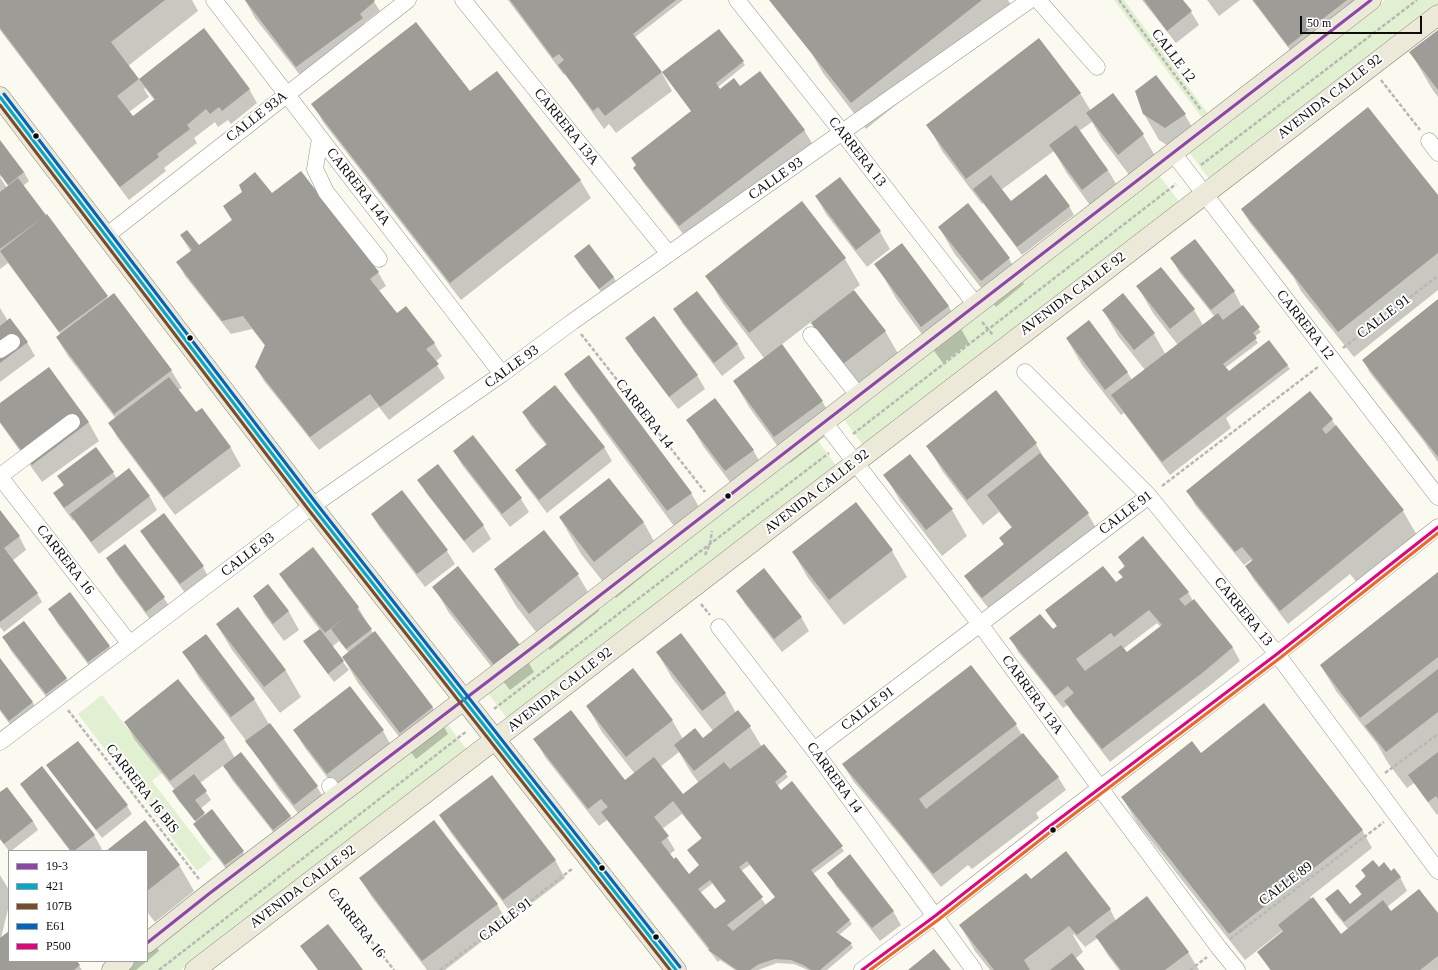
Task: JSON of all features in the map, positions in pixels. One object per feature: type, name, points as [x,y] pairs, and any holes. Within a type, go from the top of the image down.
[{"type":"main road","points":[[148,942],[333,791],[464,699],[537,644],[715,505],[1371,0]]},
{"type":"main road","name":"AVENIDA CALLE 92","points":[[196,970],[1438,15]]},
{"type":"main road","points":[[0,97],[312,506],[676,970]]},
{"type":"main road","points":[[112,970],[123,962]]},
{"type":"street","name":"CARRERA 14A","points":[[214,0],[502,374]]},
{"type":"street","name":"CALLE 93A","points":[[106,236],[408,0]]},
{"type":"street","name":"CARRERA 13A","points":[[463,0],[669,254]]},
{"type":"street","name":"CARRERA 13","points":[[737,0],[842,132],[976,305]]},
{"type":"street","name":"CALLE 93","points":[[0,742],[312,506],[502,374],[572,322],[1030,0]]},
{"type":"street","points":[[1038,0],[1097,67]]},
{"type":"street","points":[[320,138],[315,169],[326,192],[379,258]]},
{"type":"street","name":"CARRERA 12","points":[[1173,153],[1438,497]]},
{"type":"street","points":[[812,335],[858,395]]},
{"type":"street","name":"CARRERA 13","points":[[1025,372],[1148,496],[1277,654],[1438,871]]},
{"type":"street","points":[[0,476],[72,422]]},
{"type":"street","name":"CARRERA 13A","points":[[824,422],[980,624],[1219,948],[1238,970]]},
{"type":"street","name":"CARRERA 16","points":[[0,476],[130,644]]},
{"type":"street","name":"CALLE 91","points":[[814,750],[1148,496]]},
{"type":"street","points":[[862,970],[935,916],[1100,788],[1277,654],[1438,527]]},
{"type":"street","name":"CARRERA 14","points":[[719,627],[814,750],[974,970]]},
{"type":"path","name":"CALLE 12","points":[[1119,0],[1210,123]]},
{"type":"path","points":[[159,970],[480,720],[1417,0]]},
{"type":"path","points":[[1370,67],[1434,147]]},
{"type":"path","name":"CALLE 91","points":[[1148,496],[1438,276]]},
{"type":"path","name":"CARRERA 14","points":[[572,322],[715,505]]},
{"type":"path","points":[[704,557],[710,544],[715,505]]},
{"type":"path","points":[[690,590],[719,627]]},
{"type":"path","name":"CARRERA 16 BIS","points":[[58,698],[210,893]]},
{"type":"path","points":[[1372,782],[1438,734]]},
{"type":"path","name":"CALLE 89","points":[[1190,970],[1395,813]]},
{"type":"path","name":"CALLE 91","points":[[440,970],[572,869]]},
{"type":"path","name":"CARRERA 16","points":[[319,875],[394,970]]},
{"type":"green space","points":[[1114,0],[1124,0],[1212,119],[1206,123]]},
{"type":"green space","points":[[1385,0],[1438,0],[1438,5],[1210,180],[1188,151]]},
{"type":"green space","points":[[1159,175],[1181,204],[865,448],[843,418]]},
{"type":"green space","points":[[816,438],[838,468],[509,721],[487,692]]},
{"type":"green space","points":[[102,695],[162,773],[152,781],[212,859],[197,871],[78,714]]},
{"type":"green space","points":[[445,721],[467,750],[181,970],[121,970],[132,962],[148,962],[148,949]]},
{"type":"building","points":[[0,0],[165,0],[111,42],[139,79],[204,28],[250,89],[222,111],[219,107],[210,114],[206,109],[187,125],[190,129],[157,154],[159,157],[120,187],[0,28]],"holes":[[[139,79],[155,99],[133,116],[117,96]]]},
{"type":"building","points":[[245,0],[375,1],[360,14],[363,18],[296,67]]},
{"type":"building","points":[[510,0],[676,0],[633,34],[662,72],[605,116],[598,107],[593,111],[558,65],[564,60],[559,54],[553,58]]},
{"type":"building","points":[[769,0],[982,0],[851,103]]},
{"type":"building","points":[[1144,0],[1183,0],[1192,11],[1167,31]]},
{"type":"building","points":[[1253,0],[1347,0],[1288,46]]},
{"type":"building","points":[[416,22],[470,91],[497,71],[581,180],[450,283],[311,104]]},
{"type":"building","points":[[719,29],[744,61],[716,83],[720,89],[734,78],[740,86],[760,71],[805,130],[679,226],[633,168],[636,165],[631,158],[691,111],[662,72]]},
{"type":"building","points":[[1438,30],[1438,90],[1409,52]]},
{"type":"building","points":[[1039,38],[1081,93],[966,179],[926,125]]},
{"type":"building","points":[[1156,75],[1186,114],[1165,128],[1143,114],[1135,91]]},
{"type":"building","points":[[1113,93],[1144,134],[1118,155],[1086,113]]},
{"type":"building","points":[[1368,107],[1438,195],[1438,253],[1338,332],[1241,209]]},
{"type":"building","points":[[1076,125],[1108,170],[1082,190],[1049,145]]},
{"type":"building","points":[[0,140],[24,172],[8,185],[0,174]]},
{"type":"building","points":[[301,171],[379,272],[370,279],[397,313],[406,306],[435,343],[426,349],[439,364],[380,407],[370,394],[310,437],[255,367],[265,345],[243,316],[222,321],[176,262],[192,250],[180,235],[187,230],[199,245],[232,220],[223,206],[242,192],[239,185],[255,172],[272,193]]},
{"type":"building","points":[[1046,174],[1070,206],[1017,247],[973,189],[991,175],[1011,201]]},
{"type":"building","points":[[840,177],[881,231],[856,250],[815,196]]},
{"type":"building","points":[[18,178],[46,215],[0,249],[0,192]]},
{"type":"building","points":[[802,201],[846,258],[749,333],[705,276]]},
{"type":"building","points":[[968,203],[1010,258],[981,281],[938,227]]},
{"type":"building","points":[[47,214],[108,296],[59,332],[0,251]]},
{"type":"building","points":[[1195,239],[1235,291],[1211,310],[1170,258]]},
{"type":"building","points":[[902,243],[949,306],[921,327],[874,264]]},
{"type":"building","points":[[589,244],[614,277],[599,289],[574,256]]},
{"type":"building","points":[[1161,267],[1195,309],[1170,329],[1136,286]]},
{"type":"building","points":[[854,290],[886,331],[843,364],[811,323]]},
{"type":"building","points":[[697,291],[738,344],[714,363],[673,309]]},
{"type":"building","points":[[114,293],[172,370],[114,414],[56,337]]},
{"type":"building","points":[[1123,293],[1155,333],[1134,350],[1102,310]]},
{"type":"building","points":[[1438,299],[1438,457],[1362,360]]},
{"type":"building","points":[[1243,305],[1260,327],[1253,333],[1257,338],[1223,364],[1229,371],[1269,340],[1288,365],[1162,462],[1111,395],[1218,313],[1223,320]]},
{"type":"building","points":[[654,316],[698,375],[669,397],[625,338]]},
{"type":"building","points":[[10,318],[28,342],[0,363],[0,326]]},
{"type":"building","points":[[1089,320],[1128,372],[1105,390],[1066,338]]},
{"type":"building","points":[[782,344],[823,401],[774,437],[733,381]]},
{"type":"building","points":[[589,355],[692,493],[667,511],[564,374]]},
{"type":"building","points":[[49,367],[89,422],[32,465],[0,422],[0,403]]},
{"type":"building","points":[[169,377],[196,412],[202,408],[231,447],[164,498],[108,423]]},
{"type":"building","points":[[555,385],[605,447],[539,500],[515,470],[547,444],[522,412]]},
{"type":"building","points":[[996,390],[1037,443],[967,500],[926,446]]},
{"type":"building","points":[[1310,391],[1333,419],[1322,429],[1326,434],[1336,425],[1404,510],[1280,611],[1245,566],[1253,560],[1242,547],[1235,552],[1186,491]]},
{"type":"building","points":[[715,398],[754,450],[725,471],[686,420]]},
{"type":"building","points":[[473,435],[522,498],[502,514],[453,451]]},
{"type":"building","points":[[96,447],[114,472],[64,508],[53,493],[64,485],[57,476]]},
{"type":"building","points":[[1040,453],[1089,513],[982,598],[964,576],[1004,544],[999,538],[1012,527],[987,495]]},
{"type":"building","points":[[910,454],[953,509],[926,530],[883,475]]},
{"type":"building","points":[[438,464],[484,525],[464,541],[417,480]]},
{"type":"building","points":[[129,468],[150,496],[91,542],[70,514]]},
{"type":"building","points":[[609,478],[644,522],[594,562],[559,517]]},
{"type":"building","points":[[402,490],[448,550],[417,574],[371,514]]},
{"type":"building","points":[[856,502],[893,550],[829,600],[792,552]]},
{"type":"building","points":[[0,510],[20,536],[4,548],[38,593],[0,622]]},
{"type":"building","points":[[164,513],[204,566],[180,584],[140,531]]},
{"type":"building","points":[[544,530],[579,574],[529,614],[494,569]]},
{"type":"building","points":[[1143,536],[1189,592],[1179,599],[1185,606],[1194,599],[1233,647],[1201,674],[1102,749],[1064,701],[1074,693],[1068,686],[1055,696],[1009,638],[1040,614],[1053,629],[1057,626],[1045,610],[1103,566],[1116,582],[1123,577],[1118,572],[1125,566],[1118,557]],"holes":[[[1149,610],[1162,625],[1127,652],[1121,645],[1085,671],[1076,659],[1111,633],[1114,637]]]},
{"type":"building","points":[[125,544],[165,597],[146,612],[106,558]]},
{"type":"building","points":[[313,547],[359,607],[357,609],[372,629],[346,649],[331,629],[344,618],[325,633],[279,574]]},
{"type":"building","points":[[458,566],[520,645],[494,665],[432,587]]},
{"type":"building","points":[[764,568],[802,617],[774,639],[736,591]]},
{"type":"building","points":[[1438,572],[1438,657],[1360,718],[1320,665]]},
{"type":"building","points":[[268,584],[289,611],[273,624],[253,596]]},
{"type":"building","points":[[70,592],[110,646],[88,662],[48,609]]},
{"type":"building","points":[[238,607],[286,670],[264,687],[216,624]]},
{"type":"building","points":[[24,621],[67,678],[46,694],[2,637]]},
{"type":"building","points":[[320,629],[344,661],[328,674],[303,641]]},
{"type":"building","points":[[375,631],[433,707],[400,733],[342,657]]},
{"type":"building","points":[[681,633],[726,693],[702,711],[656,652]]},
{"type":"building","points":[[206,634],[255,699],[231,717],[182,652]]},
{"type":"building","points":[[0,658],[33,702],[9,721],[0,709]]},
{"type":"building","points":[[971,665],[1017,724],[919,799],[926,809],[1023,733],[1059,777],[933,874],[842,764]]},
{"type":"building","points":[[633,668],[673,720],[626,757],[586,706]]},
{"type":"building","points":[[1438,669],[1438,712],[1386,752],[1365,726]]},
{"type":"building","points":[[178,679],[225,738],[170,781],[124,722]]},
{"type":"building","points":[[350,686],[384,730],[327,774],[293,730]]},
{"type":"building","points":[[1264,703],[1363,830],[1229,934],[1121,797],[1192,741],[1201,753]]},
{"type":"building","points":[[571,710],[625,780],[654,757],[683,794],[724,762],[730,769],[764,744],[787,772],[775,782],[781,790],[792,781],[843,846],[811,870],[850,920],[836,932],[852,943],[820,970],[811,970],[791,960],[775,959],[759,964],[750,970],[737,970],[708,950],[710,949],[601,812],[608,807],[601,799],[588,809],[533,739]],"holes":[[[673,801],[702,838],[687,850],[699,865],[689,874],[676,857],[674,859],[661,842],[669,836],[654,817]],[[747,861],[775,897],[733,931],[727,925],[763,897],[739,867]],[[710,880],[726,901],[715,909],[698,889]]]},
{"type":"building","points":[[738,710],[751,726],[694,771],[674,745],[695,728],[703,738]]},
{"type":"building","points":[[270,723],[318,786],[294,805],[245,741]]},
{"type":"building","points":[[78,741],[128,805],[96,830],[46,765]]},
{"type":"building","points":[[241,752],[291,816],[273,830],[223,766]]},
{"type":"building","points":[[1438,752],[1438,799],[1436,796],[1428,802],[1408,775]]},
{"type":"building","points":[[42,766],[95,835],[75,850],[70,850],[20,784]]},
{"type":"building","points":[[194,774],[207,791],[195,800],[205,813],[195,821],[172,791]]},
{"type":"building","points":[[492,775],[556,860],[503,900],[439,815]]},
{"type":"building","points":[[7,787],[33,821],[4,844],[0,839],[0,792]]},
{"type":"building","points":[[212,809],[244,851],[225,865],[193,824]]},
{"type":"building","points":[[145,820],[180,865],[148,890],[148,850],[107,850]]},
{"type":"building","points":[[434,820],[498,904],[422,961],[359,878]]},
{"type":"building","points":[[1066,851],[1111,909],[1077,935],[1069,926],[1024,960],[1030,970],[994,970],[959,925],[1026,873],[1031,879]]},
{"type":"building","points":[[850,854],[894,911],[872,928],[827,873]]},
{"type":"building","points":[[1373,860],[1379,867],[1384,862],[1391,871],[1394,868],[1401,877],[1344,922],[1325,899],[1338,889],[1350,904],[1362,894],[1355,886],[1366,876],[1361,870]]},
{"type":"building","points":[[1419,889],[1438,913],[1438,956],[1420,970],[1271,970],[1257,952],[1283,931],[1278,925],[1313,897],[1341,934],[1383,900],[1391,911]]},
{"type":"building","points":[[1147,896],[1189,952],[1165,970],[1121,970],[1095,936]]},
{"type":"building","points":[[328,924],[363,970],[318,970],[300,946]]},
{"type":"building","points":[[8,932],[8,962],[78,962],[80,965],[74,970],[0,970],[0,938]]},
{"type":"building","points":[[934,949],[951,970],[908,970]]},
{"type":"building","points":[[1072,953],[1085,970],[1050,970]]},
{"type":"transit line","name":"19-3","points":[[148,942],[1371,0]]},
{"type":"transit line","name":"E61","points":[[4,94],[316,503],[680,967]]},
{"type":"transit line","name":"421","points":[[0,97],[312,506],[676,970]]},
{"type":"transit line","name":"107B","points":[[0,105],[308,509],[670,970]]},
{"type":"transit line","name":"P500","points":[[862,970],[935,916],[1046,829],[1277,654],[1438,527]]},
{"type":"transit line","points":[[870,970],[938,920],[1049,833],[1280,658],[1438,533]]}]
